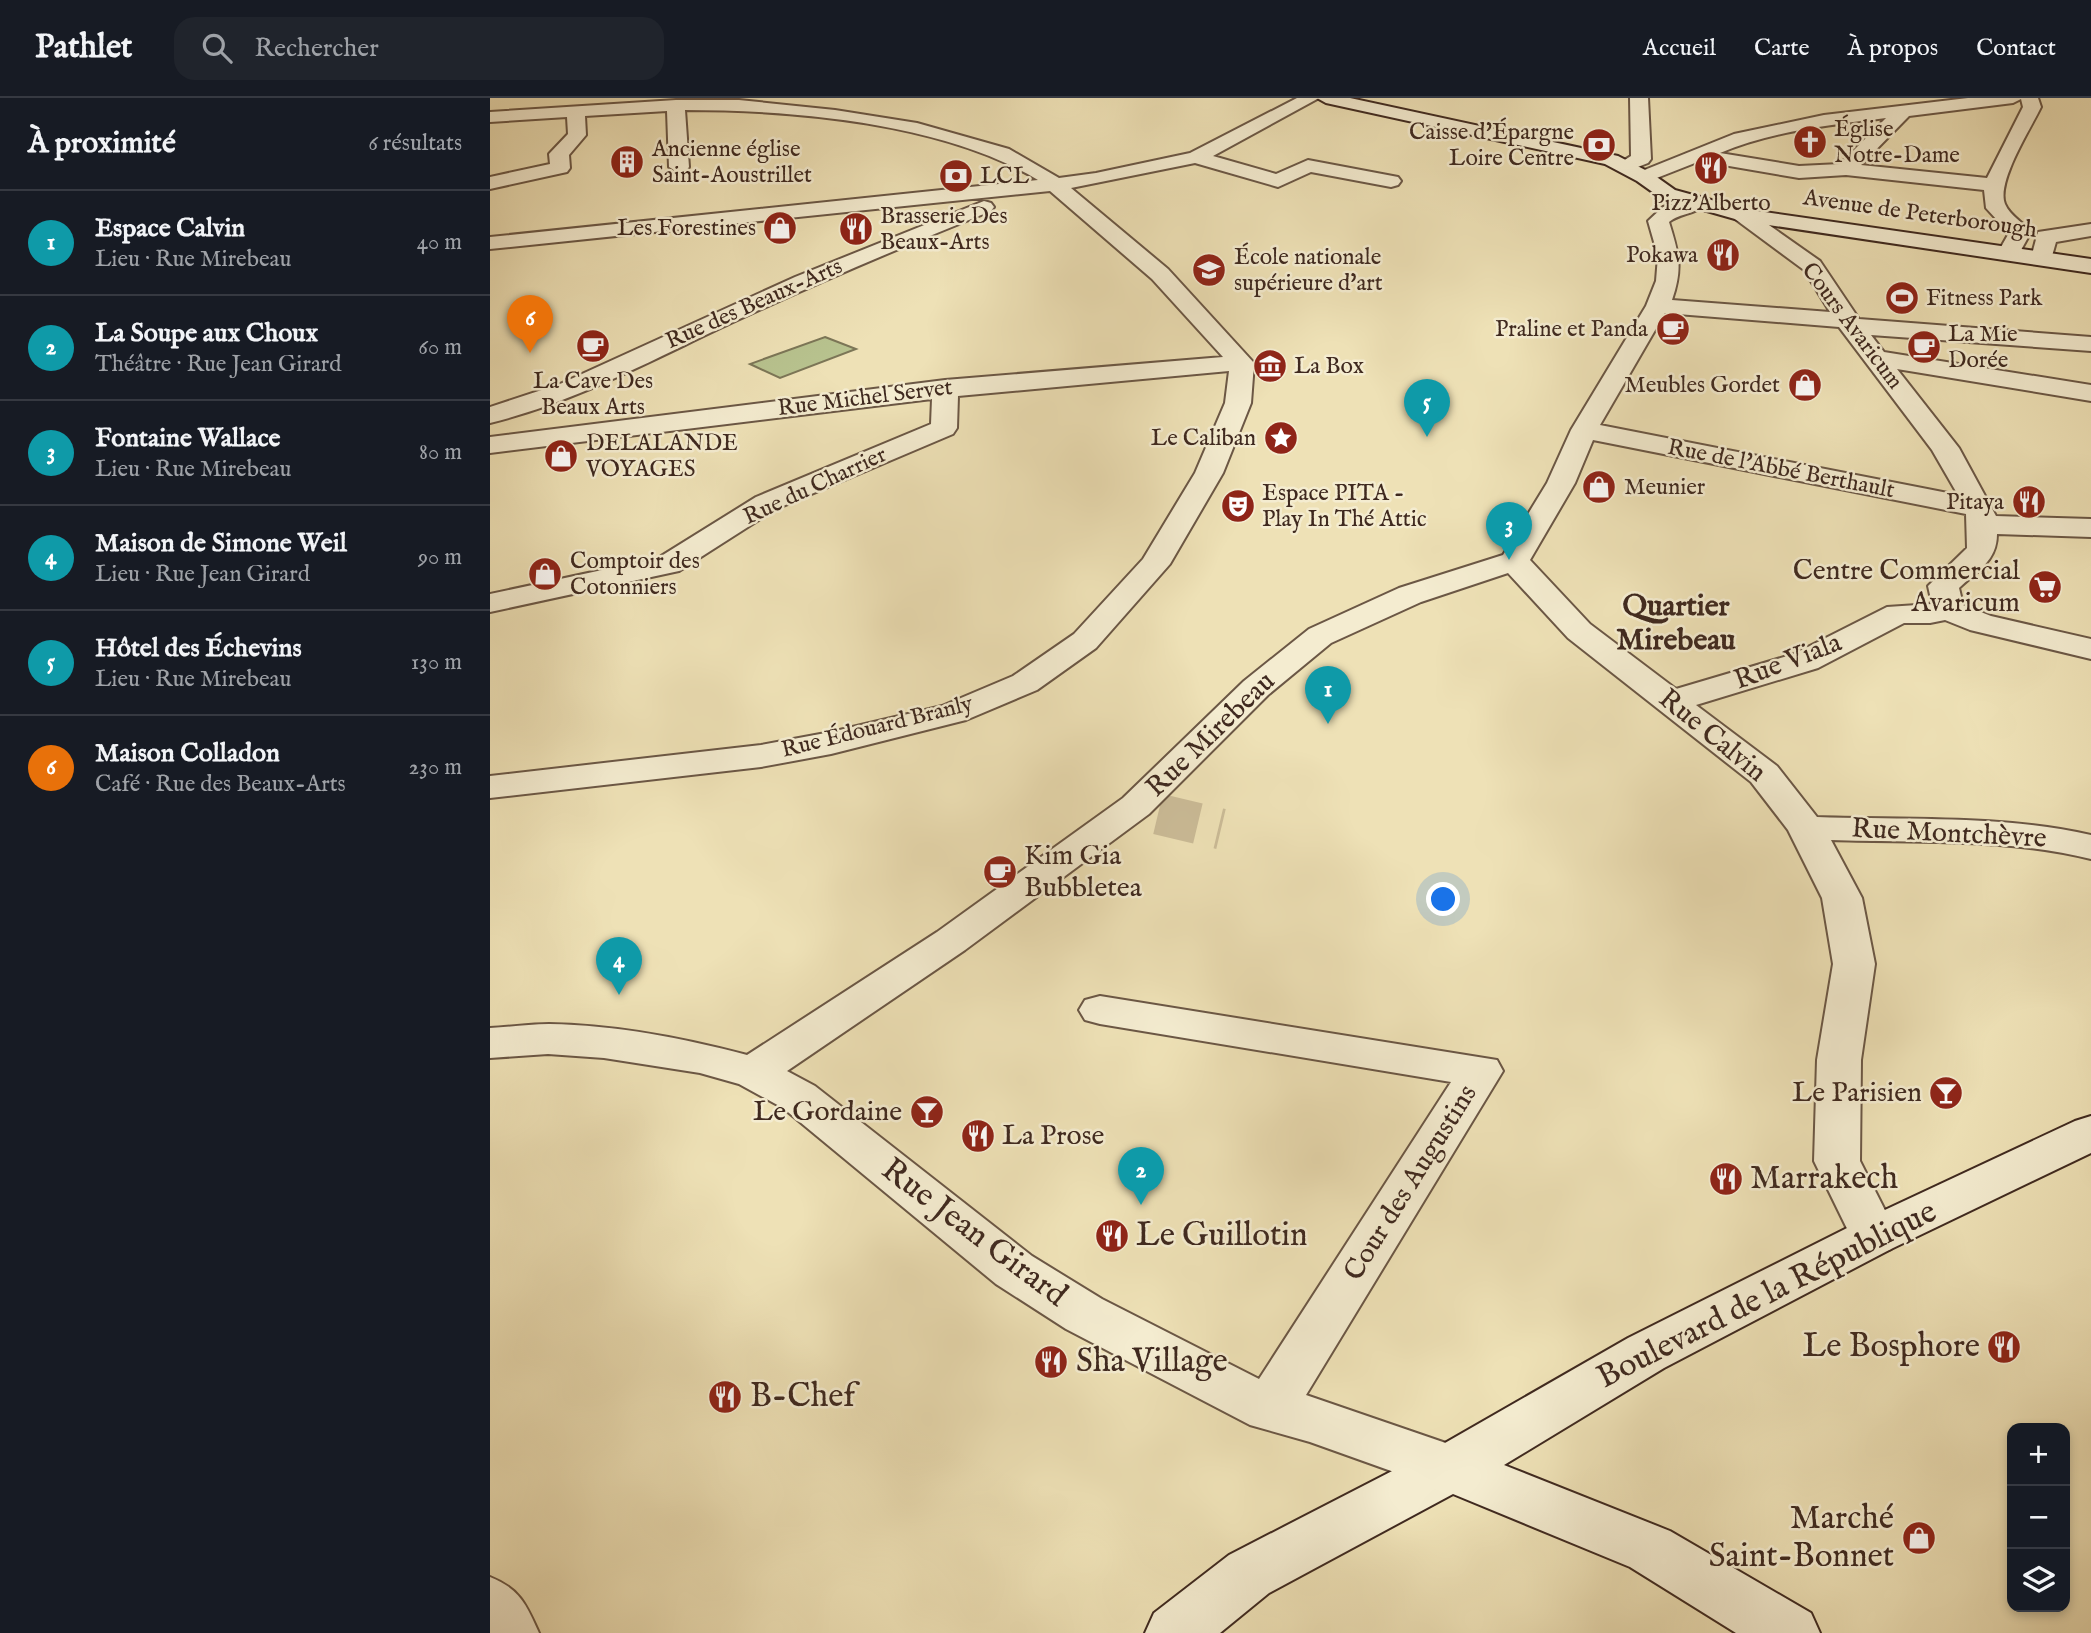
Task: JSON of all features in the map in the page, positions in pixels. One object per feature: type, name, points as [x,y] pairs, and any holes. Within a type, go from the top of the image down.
[{"type":"street","points":[[490,243],[1017,190],[1096,179],[1196,157],[1310,98]]},
{"type":"street","name":"Cours Avaricum","points":[[1326,98],[1552,145],[1625,166],[1668,194],[1695,204],[1742,215],[1812,266],[1849,323],[1945,449],[1981,527]]},
{"type":"street","points":[[1625,166],[1642,159],[1639,98]]},
{"type":"street","points":[[1644,177],[1734,140],[1824,120],[2013,98]]},
{"type":"street","points":[[2008,254],[2020,232],[1997,210],[1992,197],[1994,184],[2032,107],[2029,98]]},
{"type":"street","points":[[490,117],[547,105],[575,110],[676,105],[767,108],[918,128],[1002,153],[1044,175],[1160,274],[1242,363]]},
{"type":"street","points":[[676,105],[678,167]]},
{"type":"street","points":[[490,183],[560,168],[559,154],[577,135],[575,110]]},
{"type":"street","points":[[1846,169],[1902,112]]},
{"type":"street","points":[[1700,155],[1799,172],[1846,169],[1994,184]]},
{"type":"street","points":[[1196,157],[1278,181],[1308,166],[1391,181]]},
{"type":"street","name":"Rue des Beaux-Arts","points":[[490,415],[527,407],[724,316],[1017,190]]},
{"type":"street","points":[[1514,561],[1561,483],[1584,430],[1658,306],[1667,281],[1669,256],[1658,221],[1670,211],[1695,204]]},
{"type":"street","name":"Avenue de Peterborough","points":[[1742,215],[2091,266]]},
{"type":"street","points":[[2042,258],[2046,237],[2091,230]]},
{"type":"street","points":[[1658,306],[2091,344]]},
{"type":"street","points":[[1876,358],[2091,393]]},
{"type":"street","name":"Rue Michel Servet","points":[[490,444],[946,388],[1080,374],[1242,363]]},
{"type":"street","name":"Rue Édouard Branly","points":[[490,788],[761,756],[831,743],[954,713],[1025,683],[1086,641],[1155,564],[1209,473],[1238,403],[1242,363]]},
{"type":"street","name":"Rue du Charrier","points":[[490,603],[668,565],[766,503],[944,428],[946,388]]},
{"type":"street","name":"Rue de l'Abbé Berthault","points":[[1584,430],[1981,527],[2091,528]]},
{"type":"street","points":[[1981,527],[1942,586],[1948,597],[1947,610],[1981,623],[2091,649]]},
{"type":"street","name":"Rue Calvin","points":[[1514,561],[1579,631],[1764,774],[1806,828],[1842,898],[1854,964],[1839,1060],[1837,1161],[1874,1236]]},
{"type":"street","name":"Rue Mirebeau","points":[[753,1072],[1147,810],[1256,688],[1320,636],[1410,596],[1514,561]]},
{"type":"street","name":"Rue Viala","points":[[1672,701],[1806,661],[1898,614],[1930,614],[1947,610]]},
{"type":"street","name":"Rue Montchèvre","points":[[1806,828],[1989,834],[2063,839],[2091,847]]},
{"type":"street","name":"Cour des Augustins","points":[[1100,1010],[1481,1071],[1269,1409]]},
{"type":"street","name":"Rue Jean Girard","points":[[492,1051],[548,1039],[604,1042],[700,1058],[753,1072],[799,1097],[1014,1270],[1084,1314],[1269,1409],[1310,1419],[1450,1468],[1650,1549],[1771,1628]]},
{"type":"street","name":"Boulevard de la République","points":[[1175,1633],[1249,1574],[1450,1468],[1646,1353],[1874,1236],[2091,1133]]},
{"type":"street","points":[[490,1605],[509,1633]]},
{"type":"green space","points":[[825,337],[856,349],[780,378],[750,364]]},
{"type":"tunnel","points":[[1158,814],[1221,829]]},
{"type":"place","name":"Église Notre-Dame","points":[[1810,142]]},
{"type":"place","name":"Caisse d'Épargne Loire Centre","points":[[1599,145]]},
{"type":"place","name":"Ancienne église Saint-Aoustrillet","points":[[627,162]]},
{"type":"place","name":"Pizz'Alberto","points":[[1711,168]]},
{"type":"place","name":"LCL","points":[[956,176]]},
{"type":"place","name":"Les Forestines","points":[[780,228]]},
{"type":"place","name":"Brasserie Des Beaux-Arts","points":[[856,229]]},
{"type":"place","name":"Pokawa","points":[[1723,255]]},
{"type":"place","name":"École nationale supérieure d'art","points":[[1209,270]]},
{"type":"place","name":"Fitness Park","points":[[1902,298]]},
{"type":"place","name":"Praline et Panda","points":[[1673,329]]},
{"type":"place","name":"La Cave Des Beaux Arts","points":[[593,346]]},
{"type":"place","name":"La Mie Dorée","points":[[1924,347]]},
{"type":"place","name":"Maison Colladon","points":[[530,353]]},
{"type":"place","name":"La Box","points":[[1270,366]]},
{"type":"place","name":"Meubles Gordet","points":[[1805,385]]},
{"type":"place","name":"Hôtel des Échevins","points":[[1427,437]]},
{"type":"place","name":"Le Caliban","points":[[1281,438]]},
{"type":"place","name":"DELALANDE VOYAGES","points":[[561,456]]},
{"type":"place","name":"Meunier","points":[[1599,487]]},
{"type":"place","name":"Pitaya","points":[[2029,502]]},
{"type":"place","name":"Espace PITA - Play In Thé Attic","points":[[1238,506]]},
{"type":"place","name":"Fontaine Wallace","points":[[1509,560]]},
{"type":"place","name":"Comptoir des Cotonniers","points":[[545,574]]},
{"type":"place","name":"Centre Commercial Avaricum","points":[[2045,587]]},
{"type":"place","name":"Espace Calvin","points":[[1328,724]]},
{"type":"place","name":"Kim Gia Bubbletea","points":[[1000,872]]},
{"type":"place","name":"Maison de Simone Weil","points":[[619,995]]},
{"type":"place","name":"Le Parisien","points":[[1946,1093]]},
{"type":"place","name":"Le Gordaine","points":[[927,1112]]},
{"type":"place","name":"La Prose","points":[[978,1136]]},
{"type":"place","name":"Marrakech","points":[[1726,1179]]},
{"type":"place","name":"La Soupe aux Choux","points":[[1141,1205]]},
{"type":"place","name":"Le Guillotin","points":[[1112,1236]]},
{"type":"place","name":"Le Bosphore","points":[[2004,1347]]},
{"type":"place","name":"Sha Village","points":[[1051,1362]]},
{"type":"place","name":"B-Chef","points":[[725,1397]]},
{"type":"place","name":"Marché Saint-Bonnet","points":[[1919,1538]]},
{"type":"district","name":"Quartier Mirebeau","points":[[1676,624]]}]
